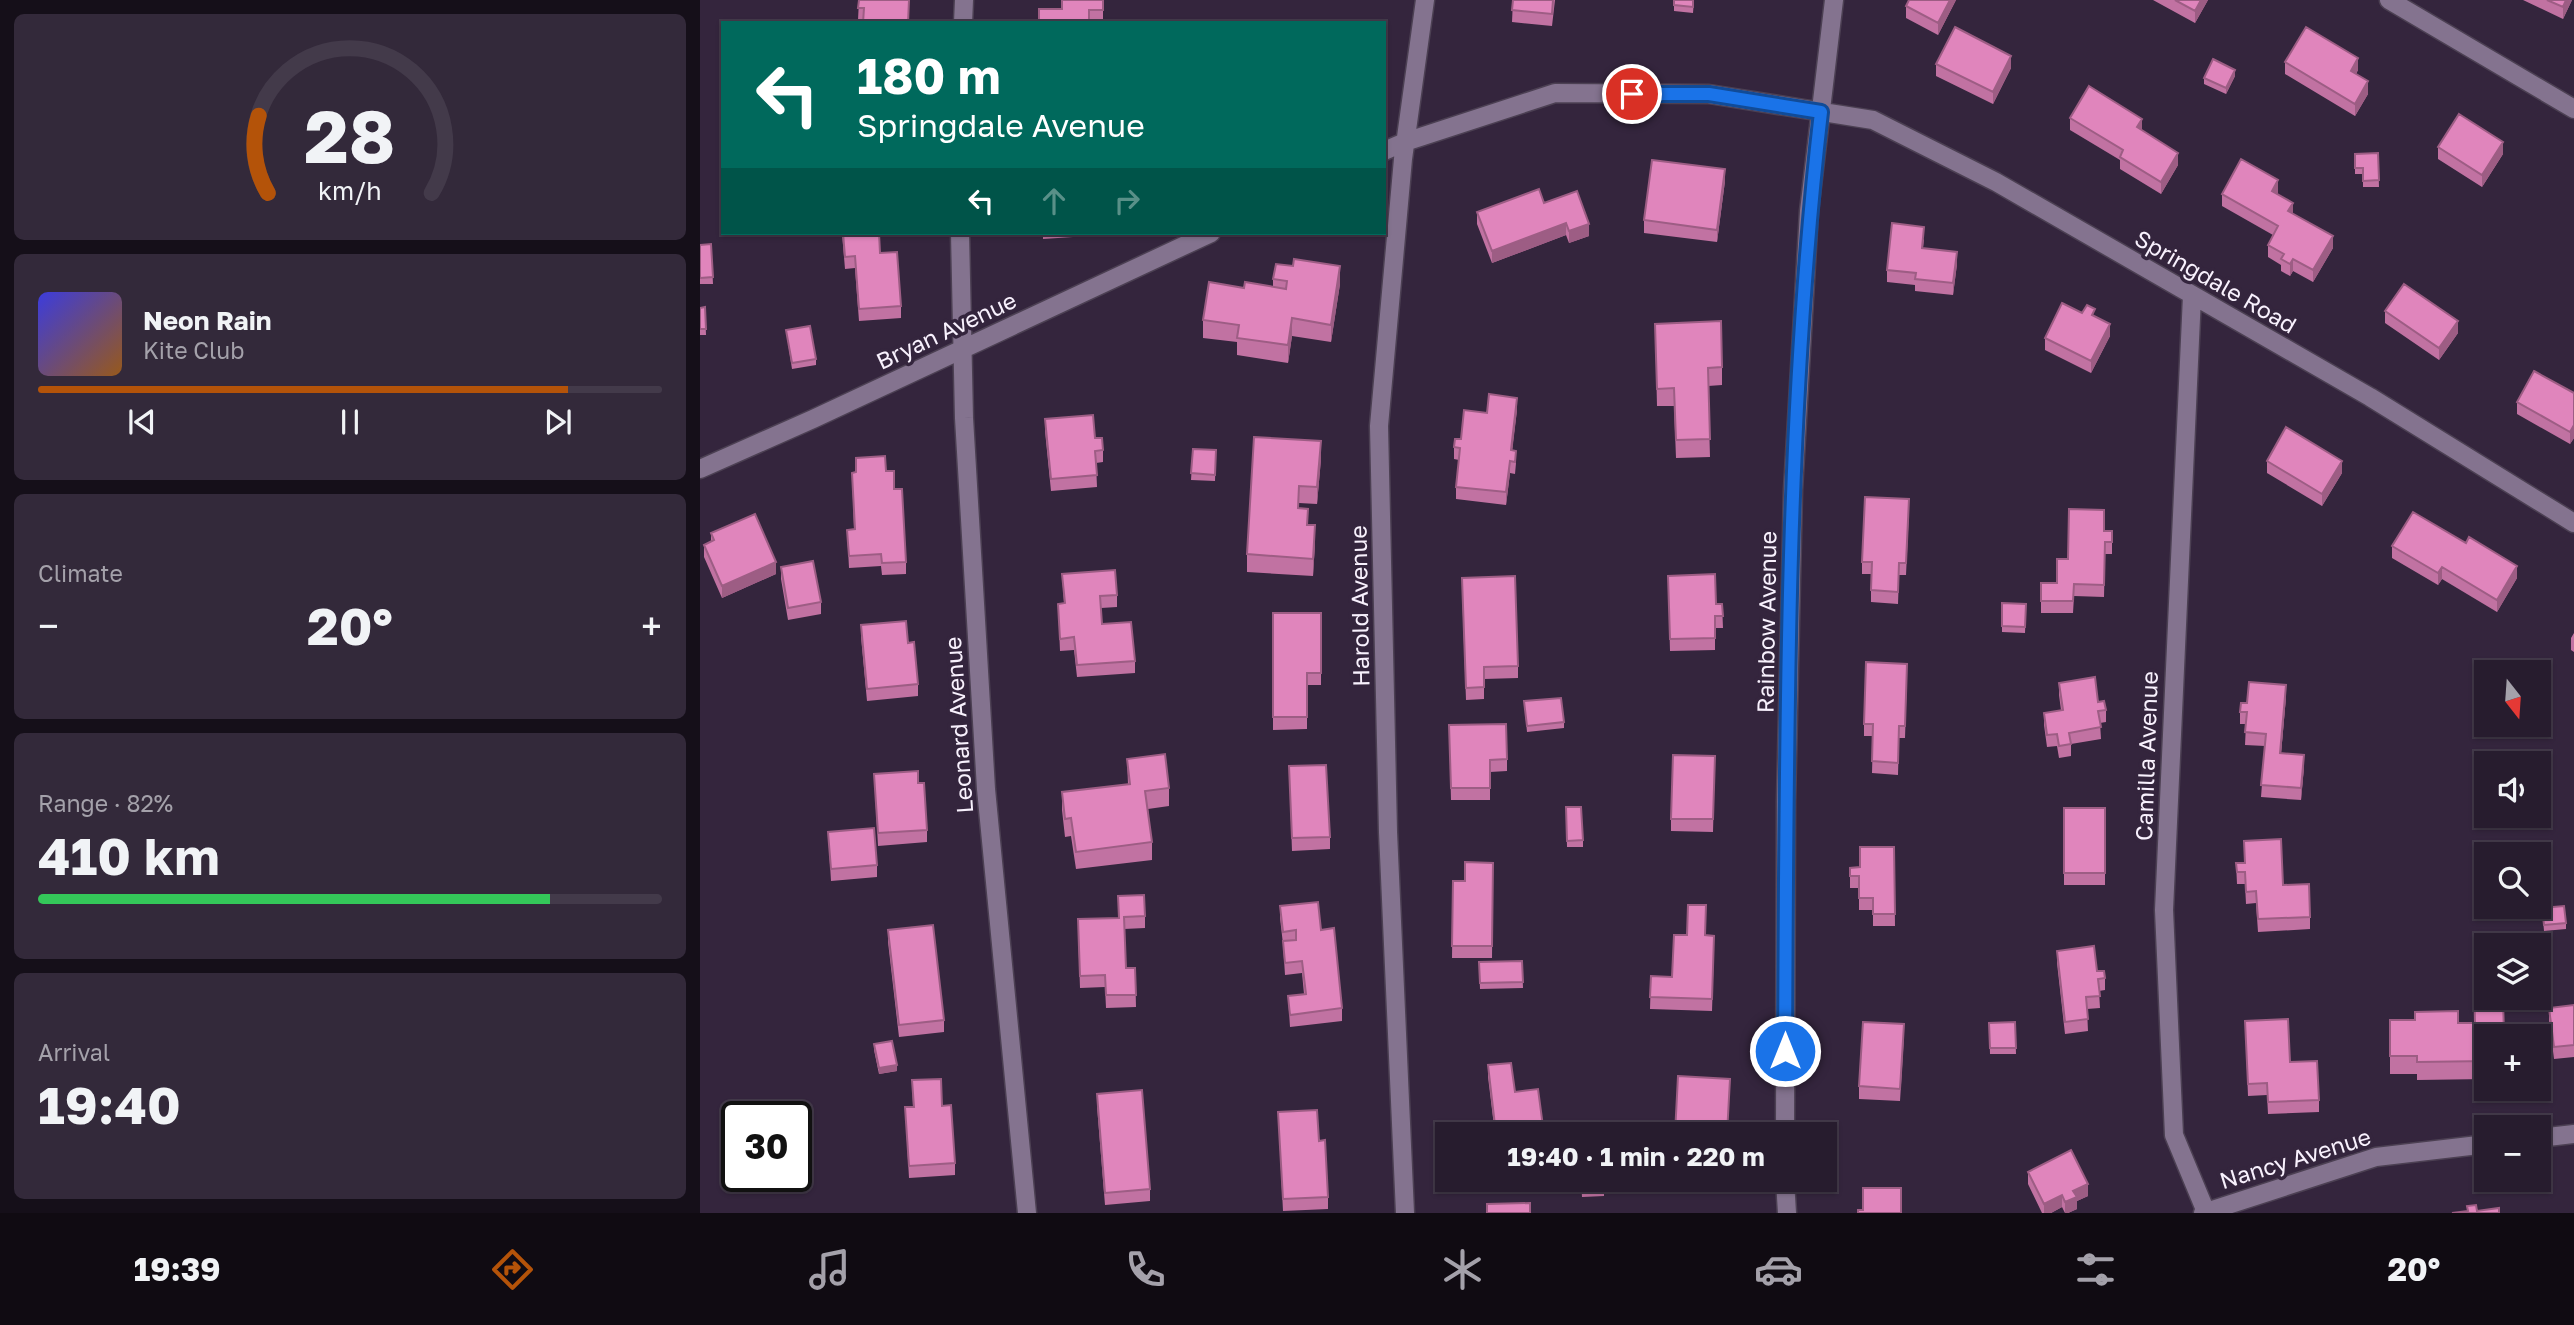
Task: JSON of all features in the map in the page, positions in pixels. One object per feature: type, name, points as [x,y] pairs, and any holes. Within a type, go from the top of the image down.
[{"type":"street","points":[[963,21],[964,0]]},
{"type":"street","name":"Harold Avenue","points":[[1405,1213],[1388,832],[1379,426],[1405,142],[1425,0]]},
{"type":"street","name":"Rainbow Avenue","points":[[1785,1122],[1786,802],[1794,490],[1809,211],[1834,0]]},
{"type":"street","points":[[2389,0],[2574,109]]},
{"type":"street","name":"Springdale Road","points":[[1405,142],[1555,93],[1709,94],[1873,121],[1996,182],[2370,397],[2574,523]]},
{"type":"street","points":[[1386,150],[1405,142]]},
{"type":"street","name":"Leonard Avenue","points":[[960,235],[964,418],[986,789],[1027,1213]]},
{"type":"street","name":"Bryan Avenue","points":[[700,469],[1207,235]]},
{"type":"street","name":"Camilla Avenue","points":[[2192,296],[2164,910],[2174,1135],[2204,1212]]},
{"type":"street","points":[[2551,1137],[2574,1134]]},
{"type":"street","name":"Nancy Avenue","points":[[2204,1212],[2376,1157],[2474,1146]]},
{"type":"street","points":[[1786,1192],[1787,1213]]},
{"type":"building","points":[[859,0],[909,0],[908,21],[863,21],[864,8],[858,8]]},
{"type":"building","points":[[1062,0],[1103,0],[1103,10],[1089,10],[1089,21],[1039,21],[1039,9],[1062,9]]},
{"type":"building","points":[[1513,0],[1553,0],[1552,14],[1512,10]]},
{"type":"building","points":[[1674,0],[1693,0],[1693,7],[1674,5]]},
{"type":"building","points":[[1909,0],[1950,0],[1938,23],[1906,6]]},
{"type":"building","points":[[2175,0],[2201,0],[2195,11]]},
{"type":"building","points":[[2547,0],[2566,0],[2563,7]]},
{"type":"building","points":[[1955,27],[2011,56],[1993,92],[1936,64]]},
{"type":"building","points":[[2306,27],[2358,58],[2351,71],[2368,81],[2355,104],[2285,62]]},
{"type":"building","points":[[2213,59],[2235,70],[2226,88],[2204,78]]},
{"type":"building","points":[[2089,86],[2142,119],[2137,127],[2178,153],[2161,182],[2120,157],[2123,150],[2070,118]]},
{"type":"building","points":[[2459,114],[2503,142],[2482,175],[2438,147]]},
{"type":"building","points":[[2378,153],[2379,180],[2363,181],[2363,168],[2355,168],[2355,154]]},
{"type":"building","points":[[2241,159],[2278,180],[2272,191],[2293,203],[2288,211],[2333,236],[2313,270],[2293,259],[2290,264],[2281,259],[2284,254],[2268,245],[2278,226],[2222,194]]},
{"type":"building","points":[[1652,160],[1725,169],[1717,230],[1644,220]]},
{"type":"building","points":[[1539,189],[1544,203],[1577,191],[1589,224],[1569,231],[1566,223],[1492,251],[1477,212]]},
{"type":"building","points":[[1892,223],[1924,227],[1922,248],[1957,252],[1953,283],[1915,279],[1916,273],[1887,270]]},
{"type":"building","points":[[843,235],[879,235],[880,253],[897,252],[901,306],[859,309],[855,256],[845,257]]},
{"type":"building","points":[[711,244],[713,277],[700,278],[700,245]]},
{"type":"building","points":[[1294,259],[1340,266],[1331,325],[1292,318],[1288,345],[1237,338],[1239,325],[1203,320],[1209,282],[1244,288],[1245,282],[1286,289],[1287,281],[1273,279],[1276,264],[1293,266]]},
{"type":"building","points":[[2404,284],[2458,321],[2439,348],[2385,311]]},
{"type":"building","points":[[2062,303],[2082,313],[2087,305],[2095,309],[2092,315],[2110,324],[2091,361],[2045,338]]},
{"type":"building","points":[[705,307],[706,329],[700,329],[700,308]]},
{"type":"building","points":[[1721,321],[1722,367],[1708,368],[1710,439],[1676,440],[1674,388],[1657,389],[1655,324]]},
{"type":"building","points":[[810,326],[816,359],[792,363],[786,330]]},
{"type":"building","points":[[2534,371],[2574,393],[2574,425],[2570,432],[2517,402]]},
{"type":"building","points":[[1489,394],[1517,398],[1511,450],[1516,451],[1515,462],[1510,461],[1506,492],[1456,487],[1460,448],[1454,447],[1455,439],[1461,439],[1464,410],[1487,413]]},
{"type":"building","points":[[1093,415],[1095,438],[1102,438],[1103,450],[1095,451],[1097,475],[1051,479],[1045,419]]},
{"type":"building","points":[[2286,427],[2342,461],[2322,494],[2267,461]]},
{"type":"building","points":[[1254,437],[1321,441],[1317,487],[1299,486],[1298,508],[1308,509],[1307,525],[1315,525],[1313,559],[1247,554]]},
{"type":"building","points":[[1193,449],[1216,450],[1215,475],[1191,473]]},
{"type":"building","points":[[885,456],[886,471],[894,471],[894,489],[902,489],[906,562],[882,563],[881,554],[849,556],[847,530],[855,529],[852,473],[856,472],[856,458]]},
{"type":"building","points":[[1865,497],[1909,499],[1906,563],[1899,563],[1898,592],[1871,590],[1872,562],[1862,562]]},
{"type":"building","points":[[2069,509],[2104,510],[2104,531],[2112,531],[2112,542],[2105,542],[2104,585],[2074,584],[2073,601],[2041,601],[2041,583],[2057,583],[2057,559],[2068,559]]},
{"type":"building","points":[[2413,512],[2466,543],[2469,537],[2517,566],[2497,600],[2442,567],[2438,573],[2392,546]]},
{"type":"building","points":[[755,514],[776,562],[722,586],[704,545],[714,540],[711,533]]},
{"type":"building","points":[[813,561],[821,602],[788,608],[781,567]]},
{"type":"building","points":[[1115,570],[1117,595],[1100,596],[1102,624],[1131,622],[1135,661],[1077,665],[1074,637],[1060,639],[1058,604],[1065,603],[1062,574]]},
{"type":"building","points":[[1715,574],[1716,604],[1722,604],[1723,616],[1715,616],[1715,638],[1670,639],[1668,576]]},
{"type":"building","points":[[1515,576],[1518,666],[1484,667],[1484,687],[1466,688],[1462,578]]},
{"type":"building","points":[[2002,603],[2026,604],[2025,627],[2002,626]]},
{"type":"building","points":[[1273,613],[1321,613],[1321,673],[1307,673],[1307,717],[1273,717]]},
{"type":"building","points":[[906,621],[908,643],[914,642],[918,684],[867,689],[861,625]]},
{"type":"building","points":[[1866,662],[1907,664],[1905,726],[1899,726],[1898,763],[1872,761],[1873,724],[1864,724]]},
{"type":"building","points":[[2095,677],[2098,702],[2104,701],[2106,710],[2098,711],[2101,727],[2069,733],[2071,744],[2059,746],[2057,734],[2047,735],[2044,713],[2063,710],[2059,683]]},
{"type":"building","points":[[2249,682],[2286,685],[2280,753],[2304,755],[2301,788],[2261,785],[2266,734],[2245,732],[2247,712],[2240,712],[2241,703],[2247,703]]},
{"type":"building","points":[[1561,698],[1564,722],[1527,726],[1524,701]]},
{"type":"building","points":[[1506,724],[1507,759],[1490,760],[1490,788],[1451,788],[1449,725]]},
{"type":"building","points":[[1165,754],[1169,788],[1145,791],[1152,842],[1076,852],[1071,818],[1065,819],[1062,792],[1130,784],[1127,759]]},
{"type":"building","points":[[1673,755],[1715,756],[1713,819],[1671,819]]},
{"type":"building","points":[[1326,765],[1330,837],[1292,838],[1289,766]]},
{"type":"building","points":[[918,771],[918,783],[924,783],[927,830],[878,833],[874,774]]},
{"type":"building","points":[[1566,807],[1581,807],[1583,840],[1567,841]]},
{"type":"building","points":[[2064,808],[2105,808],[2105,873],[2064,873]]},
{"type":"building","points":[[874,828],[877,865],[831,869],[828,832]]},
{"type":"building","points":[[2281,839],[2283,885],[2309,884],[2310,917],[2258,919],[2256,891],[2246,892],[2245,872],[2237,872],[2236,863],[2245,863],[2244,841]]},
{"type":"building","points":[[1860,847],[1894,847],[1895,914],[1873,914],[1873,898],[1859,898],[1859,876],[1850,876],[1850,868],[1860,867]]},
{"type":"building","points":[[1465,862],[1493,863],[1492,946],[1452,946],[1453,881],[1465,881]]},
{"type":"building","points":[[1144,895],[1145,916],[1124,917],[1126,968],[1135,968],[1136,995],[1106,995],[1105,975],[1080,976],[1078,919],[1119,918],[1118,896]]},
{"type":"building","points":[[1318,902],[1321,930],[1334,928],[1342,1008],[1290,1015],[1288,996],[1306,994],[1302,961],[1285,963],[1283,941],[1296,940],[1296,930],[1283,932],[1280,906]]},
{"type":"building","points":[[1688,905],[1706,905],[1705,935],[1714,936],[1712,999],[1650,997],[1651,976],[1672,977],[1674,935],[1687,935]]},
{"type":"building","points":[[2564,906],[2566,923],[2544,925],[2543,919],[2551,919],[2551,907]]},
{"type":"building","points":[[933,925],[944,1020],[899,1025],[888,930]]},
{"type":"building","points":[[2094,946],[2097,971],[2104,971],[2105,978],[2098,979],[2100,996],[2086,997],[2088,1019],[2065,1022],[2057,951]]},
{"type":"building","points":[[1522,961],[1523,982],[1480,983],[1479,962]]},
{"type":"building","points":[[2574,1005],[2574,1045],[2554,1047],[2551,1008]]},
{"type":"building","points":[[2475,1010],[2503,1010],[2504,1024],[2474,1024],[2474,1061],[2417,1062],[2417,1056],[2390,1056],[2390,1020],[2415,1020],[2415,1012],[2458,1011],[2458,1023],[2475,1023]]},
{"type":"building","points":[[2288,1019],[2290,1062],[2317,1061],[2319,1100],[2268,1102],[2267,1083],[2248,1084],[2245,1021]]},
{"type":"building","points":[[1863,1022],[1904,1024],[1900,1089],[1859,1086]]},
{"type":"building","points":[[2015,1022],[2016,1048],[1990,1048],[1989,1023]]},
{"type":"building","points":[[892,1041],[897,1065],[879,1068],[874,1044]]},
{"type":"building","points":[[1511,1063],[1515,1092],[1538,1089],[1542,1122],[1495,1122],[1488,1065]]},
{"type":"building","points":[[1678,1076],[1730,1079],[1728,1122],[1676,1122]]},
{"type":"building","points":[[941,1079],[942,1106],[951,1105],[955,1163],[909,1166],[905,1107],[914,1107],[912,1080]]},
{"type":"building","points":[[1142,1090],[1150,1189],[1105,1193],[1097,1094]]},
{"type":"building","points":[[1317,1110],[1319,1141],[1325,1140],[1328,1197],[1283,1199],[1278,1112]]},
{"type":"building","points":[[2071,1150],[2088,1184],[2073,1191],[2077,1197],[2065,1202],[2062,1195],[2044,1204],[2028,1172]]},
{"type":"building","points":[[1863,1188],[1901,1188],[1901,1213],[1858,1213],[1858,1210],[1863,1210]]},
{"type":"building","points":[[1530,1203],[1530,1213],[1487,1213],[1487,1204]]},
{"type":"building","points":[[2476,1205],[2477,1211],[2499,1208],[2499,1213],[2452,1213],[2468,1211],[2467,1206]]},
{"type":"route","points":[[1632,94],[1709,94],[1821,112],[1809,211],[1794,490],[1786,802],[1785,1051]]}]
